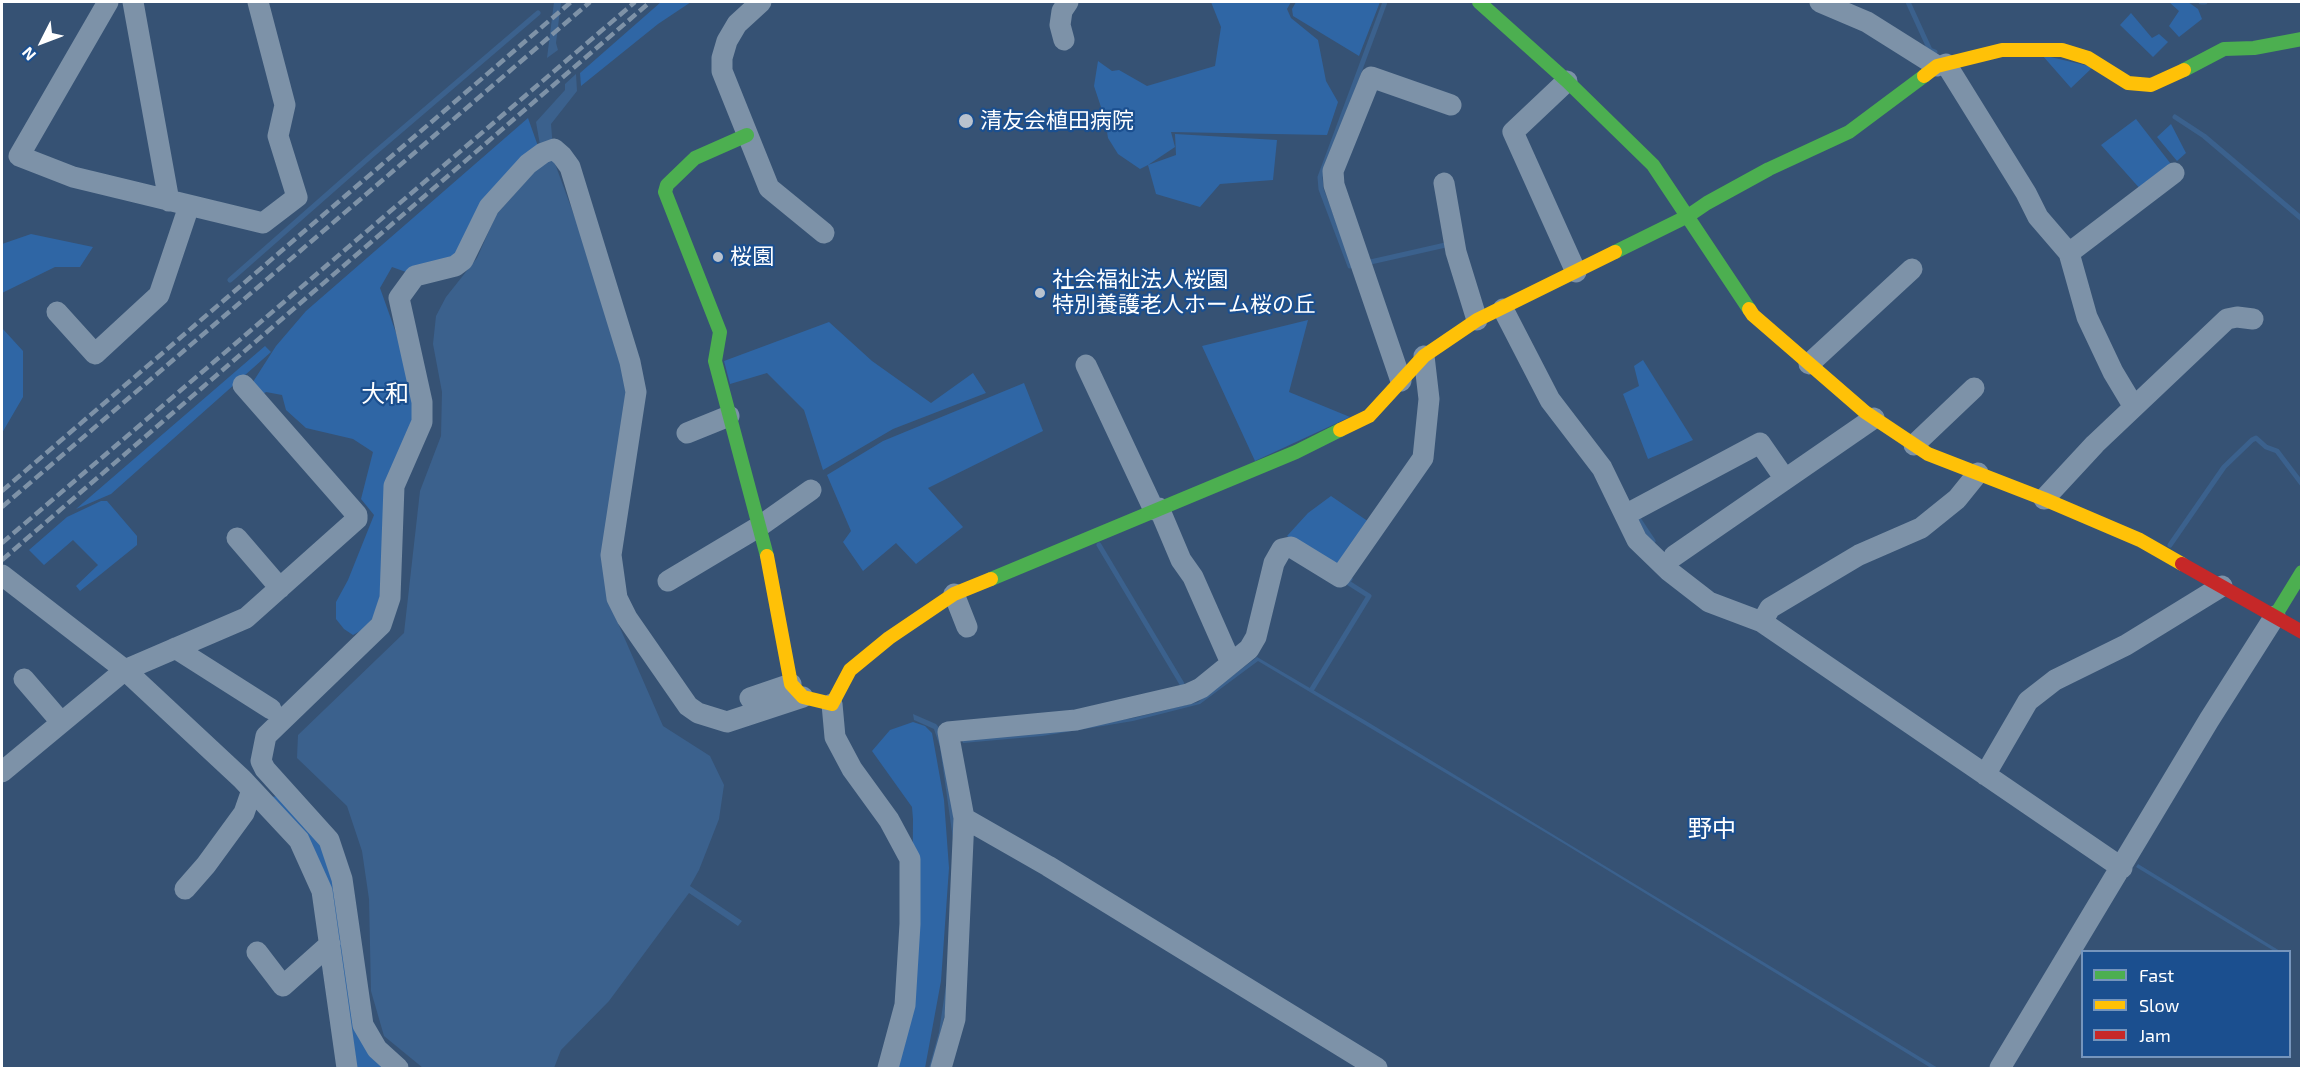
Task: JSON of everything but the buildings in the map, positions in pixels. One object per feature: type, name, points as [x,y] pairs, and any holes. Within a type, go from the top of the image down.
[{"type":"street","points":[[108,2],[19,156],[73,177],[263,223],[297,197],[278,136],[285,105],[258,2]]},
{"type":"street","points":[[57,312],[94,354],[167,299],[179,203],[133,2]]},
{"type":"street","points":[[761,2],[737,24],[727,41],[722,58],[722,71],[769,188],[824,233]]},
{"type":"street","points":[[1064,40],[1060,25],[1062,11],[1068,2]]},
{"type":"street","points":[[1479,2],[1567,81],[1653,165],[1753,315],[1874,418],[1928,454],[2044,499],[2140,540],[2301,632]]},
{"type":"street","points":[[1820,2],[1867,22],[1942,65],[2026,193],[2038,217],[2069,253],[2087,317],[2113,372],[2134,407]]},
{"type":"street","points":[[888,1068],[905,1005],[910,924],[910,859],[889,820],[852,769],[835,736],[832,704],[850,670],[889,638],[954,594],[1296,452],[1369,416],[1424,356],[1477,320],[1688,216],[1707,203],[1769,170],[1849,132],[1942,65],[2002,50],[2062,50],[2088,58],[2128,83],[2151,85],[2224,49],[2254,48],[2301,39]]},
{"type":"street","points":[[1401,381],[1334,185],[1333,171],[1371,77],[1451,105]]},
{"type":"street","points":[[1567,81],[1514,132],[1576,272]]},
{"type":"street","points":[[747,135],[695,158],[667,185],[665,192],[720,332],[715,362],[760,526],[797,691]]},
{"type":"street","points":[[398,1068],[377,1049],[363,1025],[342,879],[329,840],[265,769],[261,761],[266,736],[381,625],[390,598],[394,486],[422,422],[422,402],[399,298],[415,276],[455,266],[463,260],[489,207],[528,164],[543,153],[554,149],[570,167],[630,362],[636,392],[611,555],[617,598],[627,618],[687,706],[698,713],[726,722],[797,691]]},
{"type":"street","points":[[2069,253],[2174,173]]},
{"type":"street","points":[[1444,183],[1456,252],[1477,320]]},
{"type":"street","points":[[1809,364],[1912,269]]},
{"type":"street","points":[[1503,309],[1550,400],[1602,468],[1637,540],[1677,577],[1709,602],[1762,622],[2121,868]]},
{"type":"street","points":[[2044,499],[2095,444],[2227,319],[2237,317],[2253,319]]},
{"type":"street","points":[[941,1068],[955,1019],[964,818],[948,732],[1076,720],[1188,694],[1201,688],[1249,649],[1256,637],[1274,563],[1282,549],[1291,548],[1340,577],[1423,458],[1429,399],[1424,356]]},
{"type":"street","points":[[1086,365],[1181,560],[1193,577],[1231,663]]},
{"type":"street","points":[[2,772],[125,670],[246,618],[357,519],[357,514],[243,385]]},
{"type":"street","points":[[1914,445],[1974,388]]},
{"type":"street","points":[[687,433],[729,416]]},
{"type":"street","points":[[1674,556],[1874,418]]},
{"type":"street","points":[[1625,515],[1760,443],[1785,479]]},
{"type":"street","points":[[1762,622],[1770,608],[1859,555],[1921,528],[1957,499],[1978,473]]},
{"type":"street","points":[[668,581],[760,526],[811,490]]},
{"type":"street","points":[[237,538],[280,588]]},
{"type":"street","points":[[2000,1068],[2209,720],[2301,572]]},
{"type":"street","points":[[2,575],[125,670],[252,790],[299,840],[322,891],[347,1068]]},
{"type":"street","points":[[1985,775],[2028,701],[2055,680],[2126,645],[2222,586]]},
{"type":"street","points":[[954,594],[967,627]]},
{"type":"street","points":[[176,648],[271,709]]},
{"type":"street","points":[[24,679],[61,722]]},
{"type":"street","points":[[750,698],[797,691],[832,704]]},
{"type":"street","points":[[185,889],[206,865],[244,813],[252,790]]},
{"type":"street","points":[[964,818],[1048,866],[1377,1068]]},
{"type":"street","points":[[257,952],[283,986],[330,944]]},
{"type":"shaded area","points":[[554,2],[561,2],[556,43],[558,50],[547,58]]},
{"type":"shaded area","points":[[661,2],[691,2],[658,24],[581,86],[580,73]]},
{"type":"shaded area","points":[[1211,2],[1291,2],[1287,9],[1291,18],[1318,40],[1326,81],[1338,102],[1327,135],[1171,132],[1175,147],[1140,169],[1118,154],[1108,138],[1105,119],[1094,86],[1098,61],[1112,71],[1119,70],[1147,86],[1215,66],[1221,27]]},
{"type":"shaded area","points":[[1296,2],[1380,2],[1359,56],[1293,16],[1292,9]]},
{"type":"shaded area","points":[[2169,2],[2188,2],[2198,9],[2202,19],[2179,37],[2169,26],[2179,11]]},
{"type":"shaded area","points":[[2131,13],[2152,38],[2159,34],[2168,42],[2153,57],[2120,25]]},
{"type":"shaded area","points":[[2042,55],[2093,67],[2071,88]]},
{"type":"shaded area","points":[[576,74],[577,91],[551,124],[554,161],[601,288],[628,387],[610,605],[663,726],[710,756],[724,785],[719,819],[699,870],[690,886],[742,921],[738,926],[689,893],[609,1001],[561,1050],[554,1068],[423,1068],[384,1036],[371,991],[369,899],[362,851],[347,806],[297,758],[298,735],[404,633],[420,491],[441,436],[442,392],[433,344],[436,316],[446,297],[477,258],[496,215],[543,162],[536,122],[565,90],[565,84]]},
{"type":"shaded area","points":[[528,118],[539,149],[460,256],[406,272],[392,267],[380,288],[411,375],[413,423],[385,586],[376,615],[362,630],[353,635],[336,619],[336,602],[348,580],[374,515],[361,499],[373,452],[353,439],[306,428],[286,410],[282,395],[266,392],[260,396],[251,385],[276,346],[306,311]]},
{"type":"shaded area","points":[[2136,119],[2174,168],[2142,191],[2101,145]]},
{"type":"shaded area","points":[[2171,124],[2186,153],[2177,161],[2157,137]]},
{"type":"shaded area","points":[[1175,134],[1277,140],[1273,180],[1220,184],[1200,207],[1156,194],[1148,165],[1176,155]]},
{"type":"shaded area","points":[[31,234],[93,247],[80,267],[55,267],[2,293],[2,244]]},
{"type":"shaded area","points":[[1308,320],[1289,392],[1350,417],[1255,461],[1202,346]]},
{"type":"shaded area","points":[[829,322],[872,361],[931,403],[973,373],[986,393],[893,429],[823,470],[804,410],[767,373],[730,384],[724,361]]},
{"type":"shaded area","points":[[2,328],[23,351],[23,397],[2,433]]},
{"type":"shaded area","points":[[265,346],[271,352],[111,494],[76,509]]},
{"type":"shaded area","points":[[1643,360],[1693,440],[1648,459],[1623,394],[1639,386],[1634,366]]},
{"type":"shaded area","points":[[1024,383],[1043,431],[928,488],[963,527],[916,564],[896,543],[863,571],[843,542],[851,531],[827,475],[883,441]]},
{"type":"shaded area","points":[[1331,496],[1372,524],[1338,568],[1287,536],[1308,513]]},
{"type":"shaded area","points":[[101,501],[107,501],[137,536],[137,545],[80,591],[76,586],[98,565],[73,540],[44,565],[29,550],[67,517]]},
{"type":"shaded area","points":[[1257,657],[1938,1068],[1931,1068],[1563,843],[1258,661],[1200,704],[1133,721],[1042,736],[963,743],[962,740],[1047,731],[1133,718],[1198,702]]},
{"type":"shaded area","points":[[913,714],[936,724],[942,731],[956,837],[948,1001],[932,1068],[929,1068],[939,1032],[946,985],[953,839],[940,747],[934,729],[914,720]]},
{"type":"shaded area","points":[[913,722],[925,726],[932,733],[944,800],[949,868],[941,981],[925,1068],[886,1068],[912,945],[913,819],[912,807],[872,751],[890,730]]},
{"type":"shaded area","points":[[279,796],[322,847],[331,870],[352,1009],[391,1068],[357,1068],[318,858],[270,797]]},
{"type":"shaded area","points":[[2138,864],[2278,950],[2272,950],[2136,867]]},
{"type":"waterway","points":[[1356,264],[1350,266],[1321,189],[1320,177],[1385,2]]},
{"type":"waterway","points":[[1908,2],[1930,50],[1935,52]]},
{"type":"waterway","points":[[230,280],[538,13]]},
{"type":"waterway","points":[[2175,117],[2204,136],[2302,219]]},
{"type":"waterway","points":[[1366,263],[1450,244]]},
{"type":"waterway","points":[[2170,545],[2224,467],[2256,438],[2266,447],[2277,451],[2302,484]]},
{"type":"waterway","points":[[1635,514],[1653,541]]},
{"type":"waterway","points":[[1099,545],[1182,684]]},
{"type":"waterway","points":[[1312,689],[1369,596],[1347,582],[1350,579]]},
{"type":"railway","points":[[2,491],[571,2]]},
{"type":"railway","points":[[2,507],[590,2]]},
{"type":"railway","points":[[2,543],[635,2]]},
{"type":"railway","points":[[2,560],[650,2]]},
{"type":"traffic: fast","points":[[1479,2],[1567,81],[1653,165],[1749,309]]},
{"type":"traffic: fast","points":[[2184,70],[2224,49],[2254,48],[2302,39]]},
{"type":"traffic: fast","points":[[1615,252],[1688,216],[1769,169],[1849,132],[1924,76]]},
{"type":"traffic: fast","points":[[747,135],[695,158],[667,185],[665,192],[720,332],[715,361],[767,556]]},
{"type":"traffic: fast","points":[[991,579],[1296,452],[1340,430]]},
{"type":"traffic: fast","points":[[2275,616],[2302,572]]},
{"type":"traffic: slow","points":[[1924,76],[1937,66],[2002,50],[2062,50],[2088,58],[2128,83],[2151,85],[2184,70]]},
{"type":"traffic: slow","points":[[1340,430],[1369,416],[1424,356],[1477,320],[1615,252]]},
{"type":"traffic: slow","points":[[1749,309],[1753,315],[1865,412],[1928,454],[2044,499],[2140,540],[2182,564]]},
{"type":"traffic: slow","points":[[767,556],[791,684],[803,697],[832,704],[850,670],[889,638],[954,594],[991,579]]},
{"type":"traffic: jam","points":[[2182,564],[2302,632]]},
{"type":"place","name":"清友会植田病院","points":[[966,121]]},
{"type":"place","name":"桜園","points":[[718,257]]},
{"type":"place","name":"社会福祉法人桜園 特別養護老人ホーム桜の丘","points":[[1040,293]]},
{"type":"district","name":"大和","points":[[385,394]]},
{"type":"district","name":"野中","points":[[1712,829]]}]
